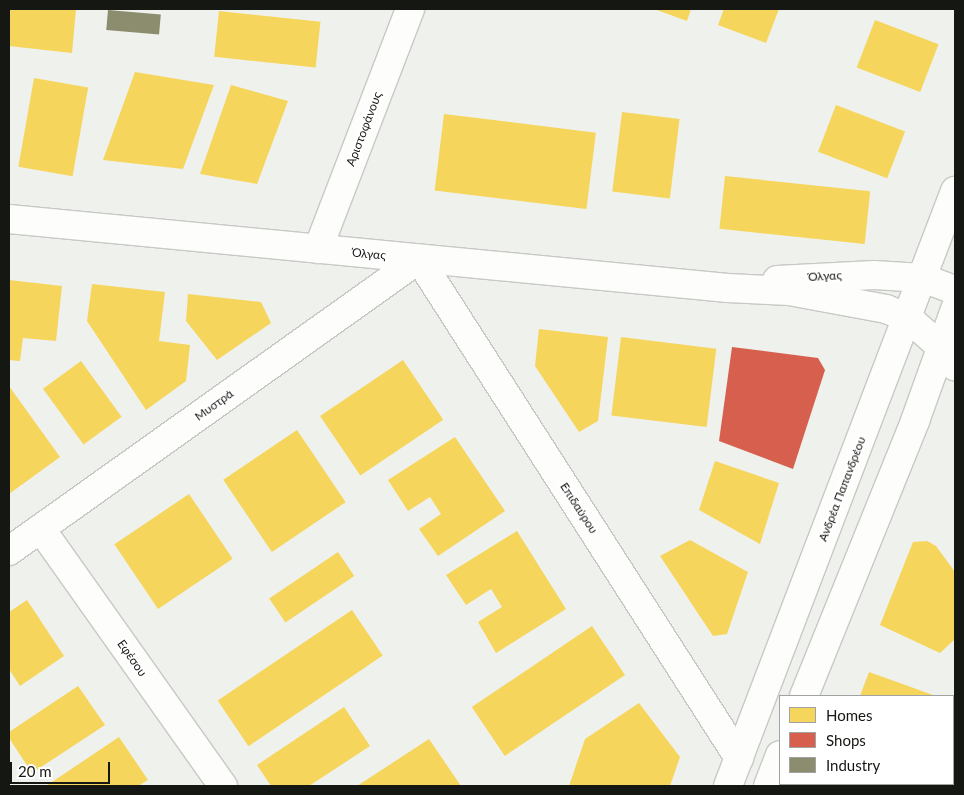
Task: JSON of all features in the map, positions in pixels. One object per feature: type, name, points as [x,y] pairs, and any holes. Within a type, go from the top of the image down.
[{"type":"main road","name":"Αριστοφάνους","points":[[318,249],[410,9]]},
{"type":"main road","name":"Ανδρέα Παπανδρέου","points":[[728,786],[955,191]]},
{"type":"main road","name":"Όλγας","points":[[9,219],[728,288],[789,291],[886,309],[908,318],[948,357]]},
{"type":"main road","name":"Μυστρά","points":[[9,552],[419,259]]},
{"type":"main road","name":"Επιδαύρου","points":[[419,259],[739,758]]},
{"type":"main road","name":"Όλγας","points":[[728,288],[825,275],[923,278],[955,290]]},
{"type":"main road","points":[[804,695],[948,357],[955,309]]},
{"type":"main road","name":"Εφέσου","points":[[41,529],[223,786]]},
{"type":"main road","points":[[768,786],[779,758]]},
{"type":"building: Homes","points":[[9,9],[76,9],[72,53],[9,46]]},
{"type":"building: Homes","points":[[654,9],[691,9],[687,21]]},
{"type":"building: Homes","points":[[724,9],[779,9],[766,43],[718,25]]},
{"type":"building: Homes","points":[[219,11],[320,22],[316,67],[214,57]]},
{"type":"building: Homes","points":[[875,20],[938,44],[920,92],[857,68]]},
{"type":"building: Homes","points":[[135,72],[214,85],[183,169],[103,160]]},
{"type":"building: Homes","points":[[34,78],[88,88],[73,176],[18,167]]},
{"type":"building: Homes","points":[[231,85],[288,101],[257,184],[200,174]]},
{"type":"building: Homes","points":[[836,105],[905,132],[887,178],[818,152]]},
{"type":"building: Homes","points":[[622,112],[680,119],[670,198],[612,191]]},
{"type":"building: Homes","points":[[444,114],[596,133],[586,209],[435,190]]},
{"type":"building: Homes","points":[[725,176],[870,191],[865,244],[719,229]]},
{"type":"building: Homes","points":[[9,280],[62,286],[56,341],[23,338],[20,361],[9,360]]},
{"type":"building: Homes","points":[[92,284],[165,292],[159,341],[190,345],[186,381],[146,410],[87,321]]},
{"type":"building: Homes","points":[[188,294],[261,302],[271,323],[217,360],[186,321]]},
{"type":"building: Homes","points":[[539,329],[608,337],[598,421],[579,432],[535,366]]},
{"type":"building: Homes","points":[[621,337],[716,349],[707,427],[611,415]]},
{"type":"building: Homes","points":[[403,360],[443,420],[360,476],[320,416]]},
{"type":"building: Homes","points":[[81,361],[122,417],[84,444],[43,389]]},
{"type":"building: Homes","points":[[9,386],[60,457],[9,494]]},
{"type":"building: Homes","points":[[297,430],[346,502],[272,552],[223,480]]},
{"type":"building: Homes","points":[[455,437],[505,511],[438,556],[419,529],[441,514],[430,497],[408,511],[388,480]]},
{"type":"building: Homes","points":[[715,461],[779,483],[760,544],[699,510]]},
{"type":"building: Homes","points":[[189,494],[233,559],[158,609],[114,544]]},
{"type":"building: Homes","points":[[517,531],[566,609],[496,653],[478,622],[502,607],[491,589],[466,605],[446,575]]},
{"type":"building: Homes","points":[[690,540],[748,572],[727,634],[713,636],[660,556]]},
{"type":"building: Homes","points":[[927,541],[936,546],[955,572],[955,639],[940,653],[880,625],[913,542]]},
{"type":"building: Homes","points":[[338,552],[354,576],[285,622],[269,598]]},
{"type":"building: Homes","points":[[27,600],[64,656],[20,686],[9,669],[9,612]]},
{"type":"building: Homes","points":[[352,610],[383,656],[248,746],[218,701]]},
{"type":"building: Homes","points":[[592,626],[625,675],[505,756],[472,707]]},
{"type":"building: Homes","points":[[869,672],[933,695],[860,695]]},
{"type":"building: Homes","points":[[78,686],[105,725],[32,773],[9,738],[9,732]]},
{"type":"building: Homes","points":[[639,703],[680,757],[670,786],[569,786],[585,739]]},
{"type":"building: Homes","points":[[344,707],[370,746],[309,786],[271,786],[257,765]]},
{"type":"building: Homes","points":[[119,737],[148,780],[138,786],[46,786]]},
{"type":"building: Homes","points":[[429,739],[461,786],[357,786]]},
{"type":"building: Homes","points":[[840,785],[947,785],[947,786]]},
{"type":"building: Shops","points":[[732,347],[818,358],[825,370],[793,469],[719,441]]},
{"type":"building: Industry","points":[[108,10],[161,15],[159,35],[106,30]]}]
